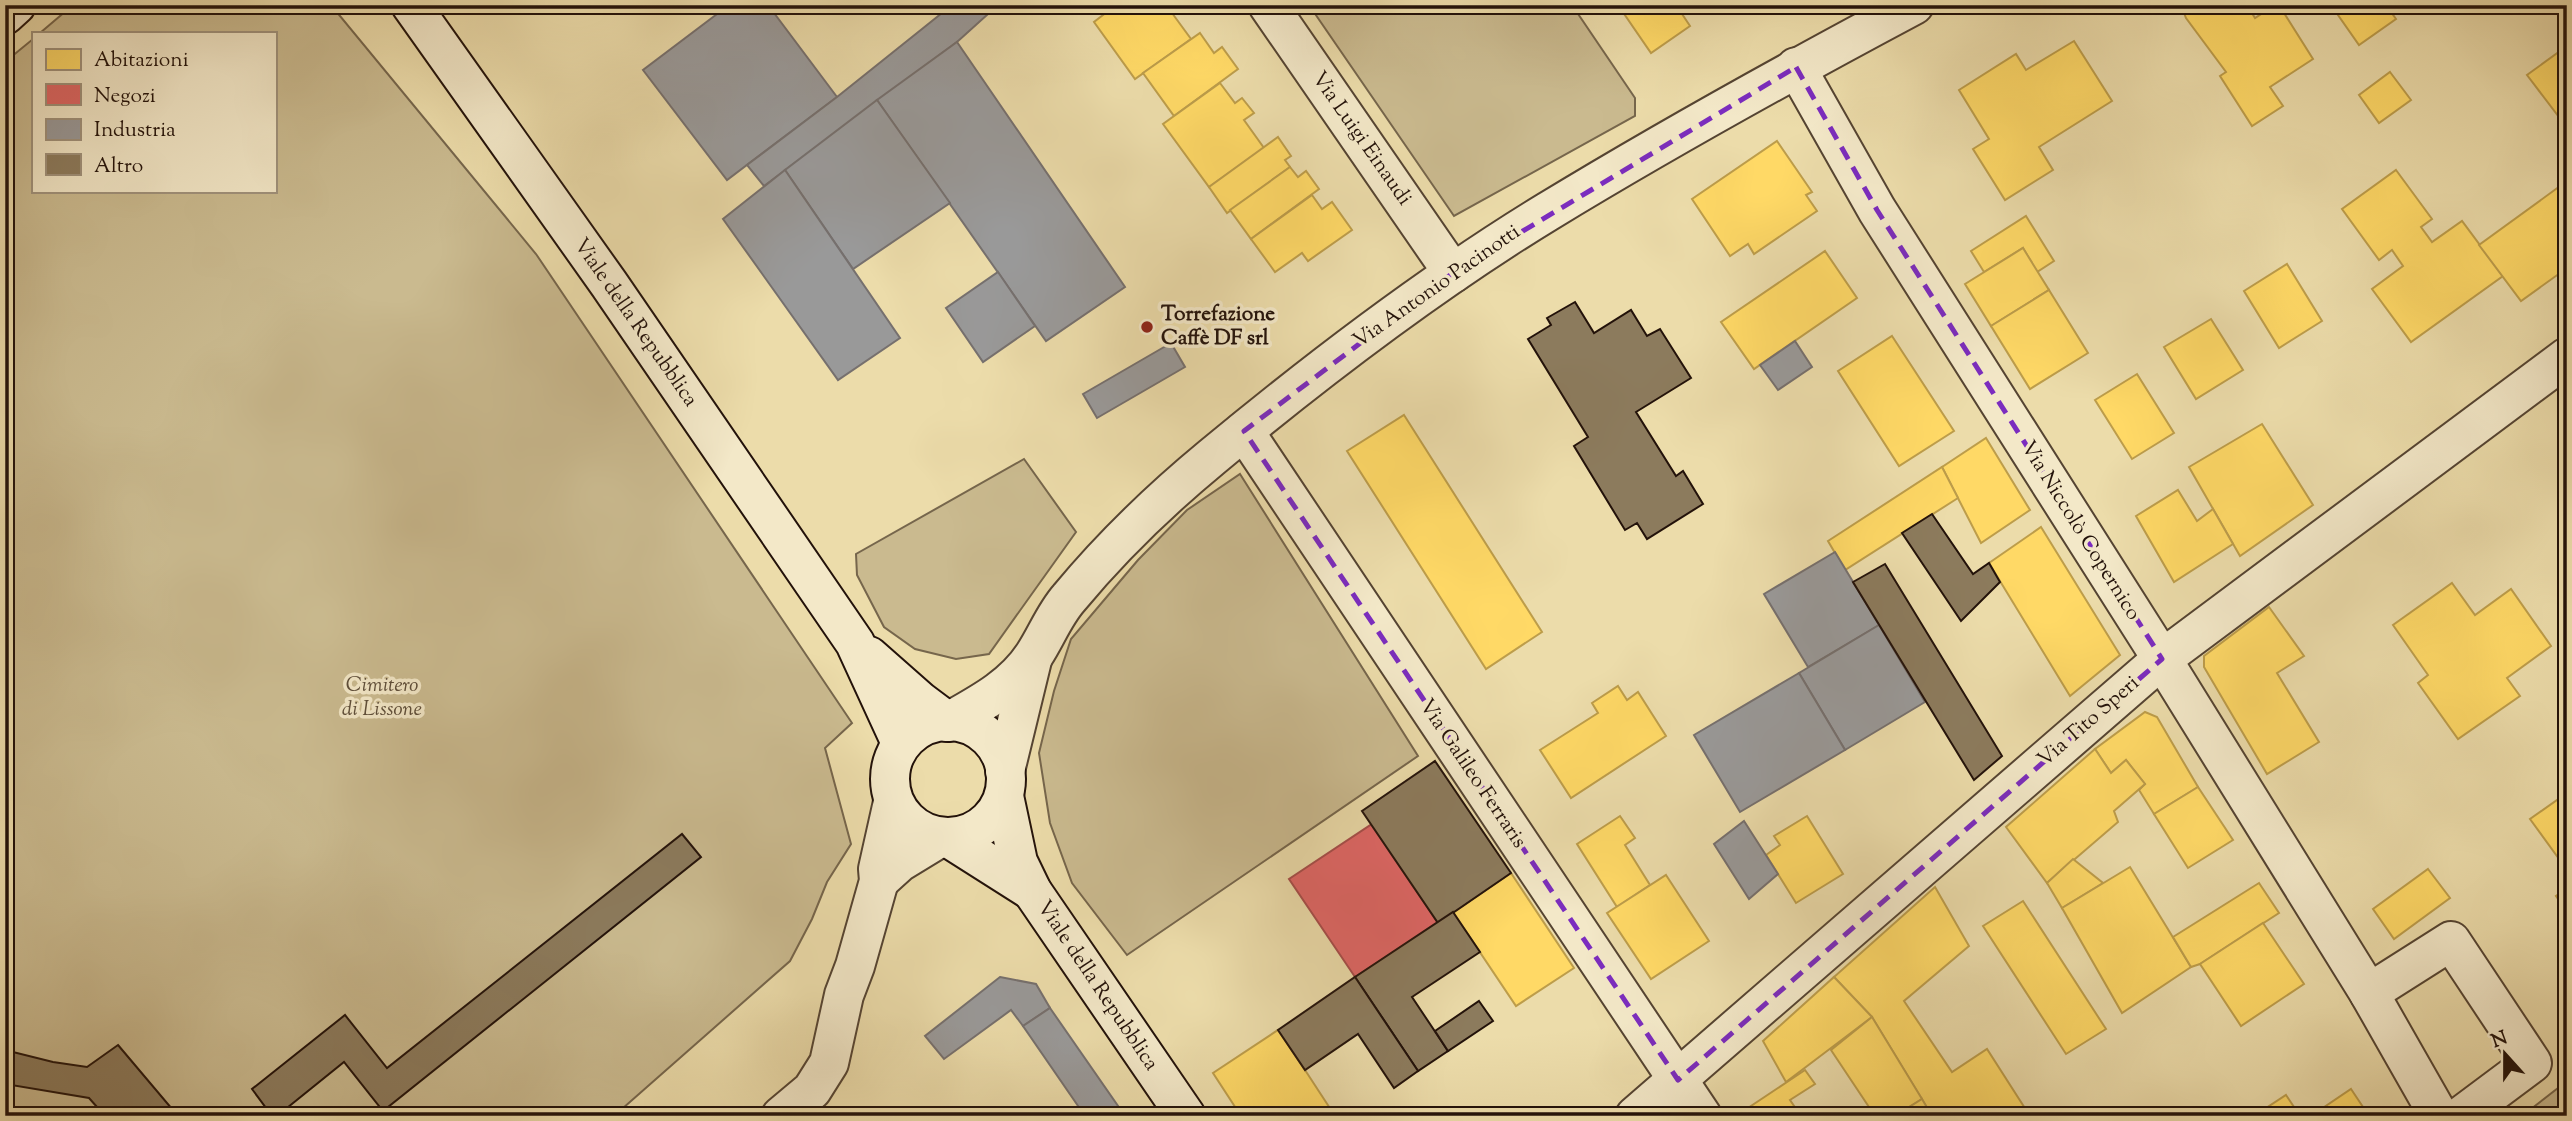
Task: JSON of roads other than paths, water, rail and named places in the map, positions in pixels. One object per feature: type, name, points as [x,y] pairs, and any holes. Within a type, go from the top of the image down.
[{"type":"street","points":[[5,15],[16,5]]},
{"type":"street","name":"Viale della Repubblica","points":[[411,5],[609,284],[855,643],[901,744]]},
{"type":"street","name":"Via Luigi Einaudi","points":[[1268,5],[1454,274]]},
{"type":"street","name":"Via Antonio Pacinotti","points":[[948,722],[1003,689],[1032,658],[1065,602],[1124,535],[1176,487],[1349,348],[1545,213],[1796,67],[1914,5]]},
{"type":"street","name":"Via Niccolò Copernico","points":[[1796,67],[1877,210],[2162,659],[2369,993],[2439,1116]]},
{"type":"street","name":"Via Tito Speri","points":[[1635,1116],[2162,659],[2567,357]]},
{"type":"street","name":"Via Galileo Ferraris","points":[[1244,431],[1702,1116]]},
{"type":"street","name":"Viale della Repubblica","points":[[855,643],[920,701],[948,722],[963,723],[981,731],[1000,752],[1018,862],[1032,891],[1186,1116]]},
{"type":"street","name":"Via Antonio Pacinotti","points":[[1005,783],[1032,658]]},
{"type":"street","points":[[781,1116],[812,1090],[829,1063],[844,995],[879,881],[878,869],[893,802],[889,782],[892,762],[901,744],[923,726],[948,722]]},
{"type":"street","points":[[879,881],[900,862],[944,837],[962,836],[979,828],[995,814],[1005,783]]},
{"type":"street","name":"Viale della Repubblica","points":[[893,802],[905,820],[922,831],[944,837],[1032,891]]},
{"type":"street","points":[[2369,993],[2451,941],[2532,1063],[2461,1116]]},
{"type":"place","name":"Torrefazione Caffè DF srl","points":[[1147,327]]},
{"type":"park label","name":"Cimitero di Lissone","points":[[382,698]]}]
